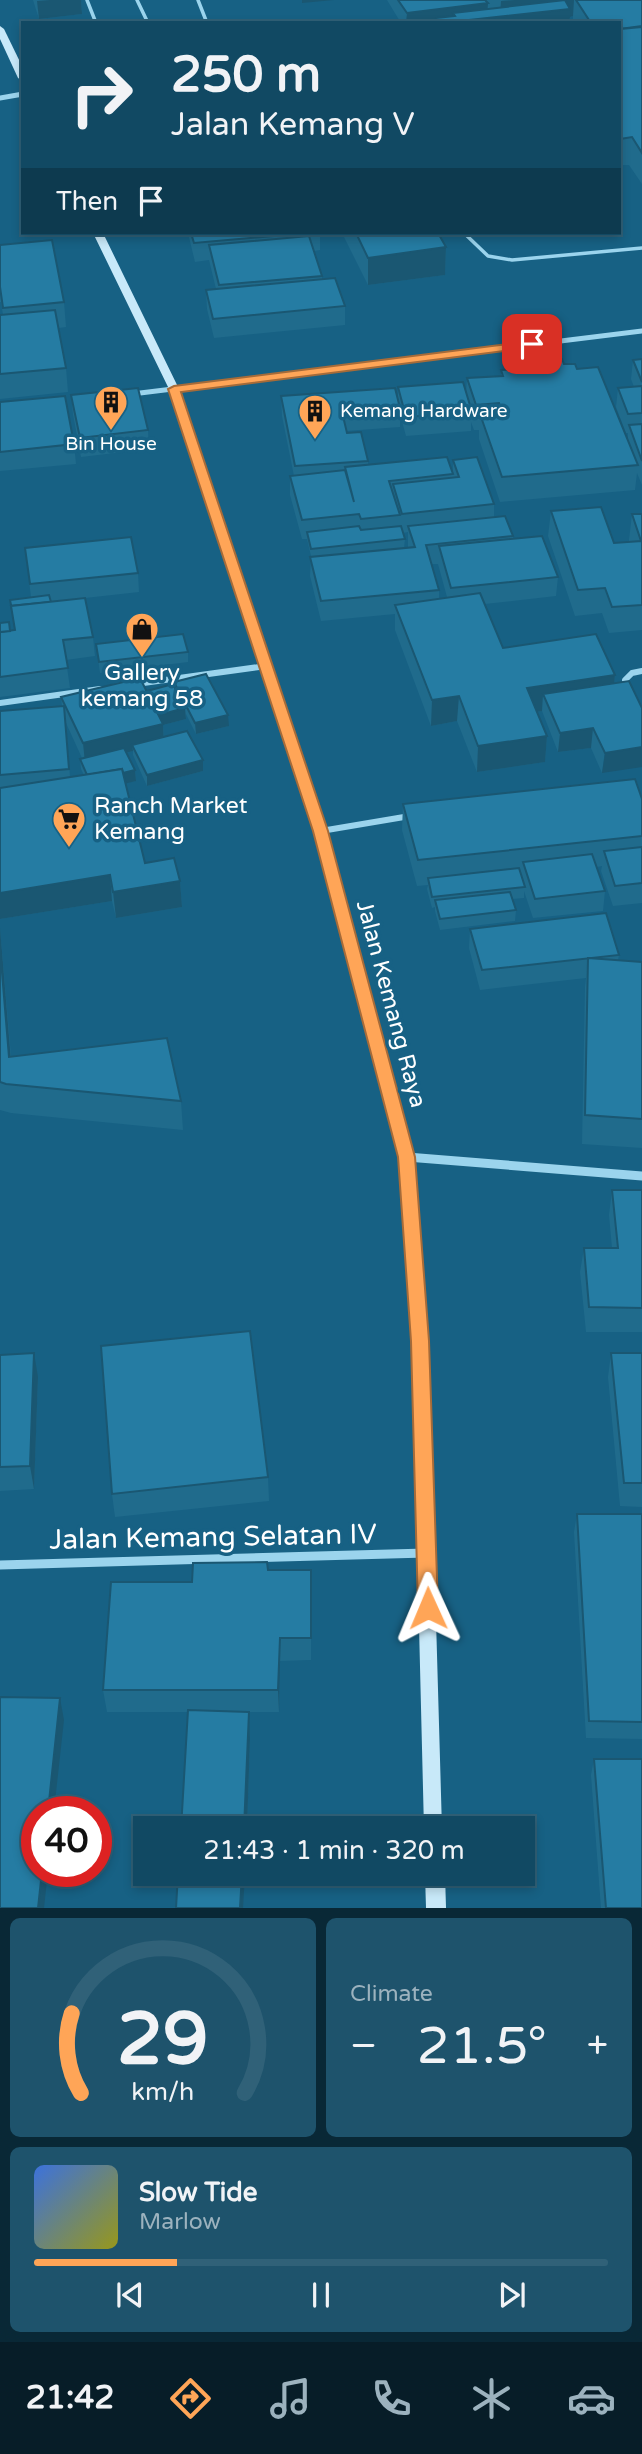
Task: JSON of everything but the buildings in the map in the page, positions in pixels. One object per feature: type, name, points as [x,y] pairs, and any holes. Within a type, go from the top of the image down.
[{"type":"street","points":[[0,29],[21,74]]},
{"type":"street","points":[[0,98],[21,94]]},
{"type":"street","name":"Jalan Kemang Raya","points":[[99,235],[174,389],[320,831],[406,1157],[420,1341],[433,1816]]},
{"type":"street","points":[[125,395],[642,331]]},
{"type":"street","points":[[130,685],[266,666]]},
{"type":"street","points":[[632,697],[625,680],[632,673],[642,671]]},
{"type":"street","points":[[0,703],[104,688]]},
{"type":"street","points":[[320,831],[418,815]]},
{"type":"street","points":[[406,1157],[642,1176]]},
{"type":"street","name":"Jalan Kemang Selatan IV","points":[[0,1565],[427,1553]]},
{"type":"street","points":[[435,1886],[436,1908]]},
{"type":"lane","points":[[87,0],[95,21]]},
{"type":"lane","points":[[137,0],[147,21]]},
{"type":"lane","points":[[198,0],[206,21]]},
{"type":"lane","points":[[466,235],[488,256],[512,260],[642,248]]},
{"type":"place","name":"Bin House","points":[[111,432]]},
{"type":"place","name":"Kemang Hardware","points":[[315,441]]},
{"type":"place","name":"Gallery kemang 58","points":[[142,659]]},
{"type":"place","name":"Ranch Market Kemang","points":[[69,849]]},
{"type":"route","points":[[428,1608],[420,1341],[406,1157],[320,831],[174,389],[532,344]]}]
